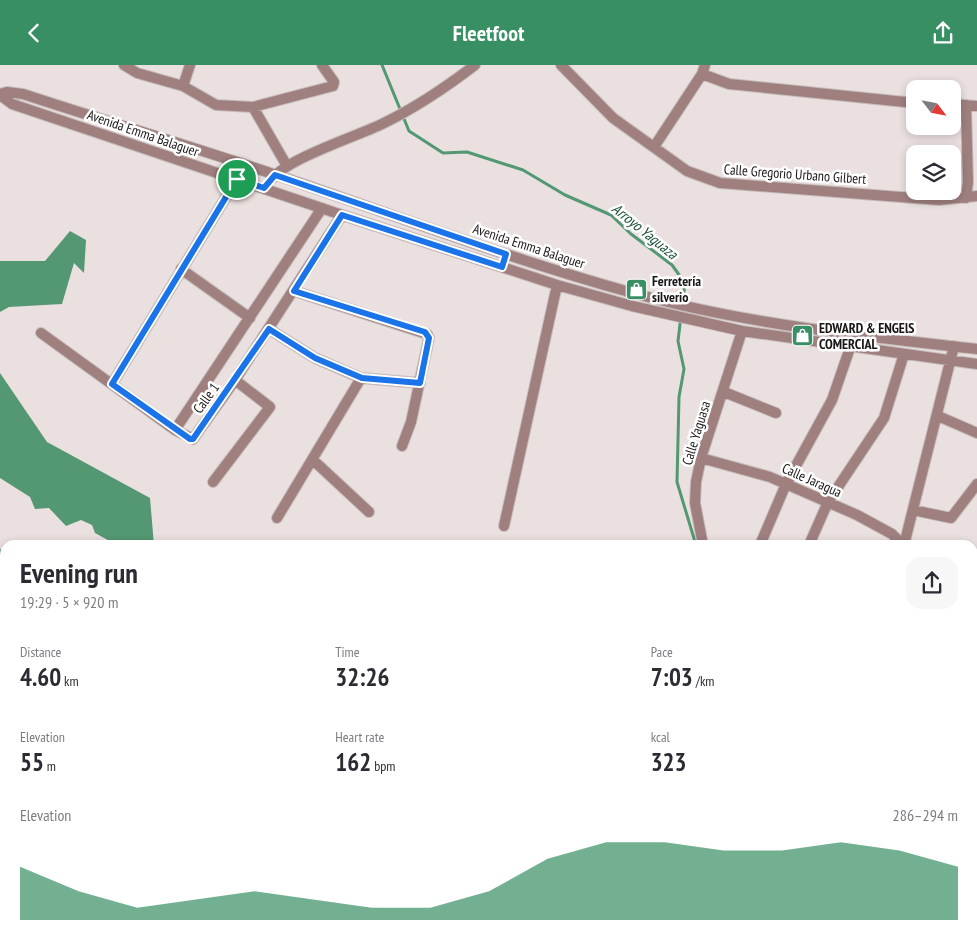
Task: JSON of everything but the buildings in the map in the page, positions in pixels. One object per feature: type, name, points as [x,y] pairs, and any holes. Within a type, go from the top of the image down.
[{"type":"street","points":[[184,86],[190,65]]},
{"type":"street","points":[[127,66],[184,86],[216,105],[253,107],[333,86],[334,82],[322,65]]},
{"type":"street","points":[[264,188],[275,175],[287,166],[382,124],[431,98],[463,69],[475,65]]},
{"type":"street","name":"Calle Gregorio Urbano Gilbert","points":[[561,65],[613,118],[687,171],[720,183],[939,200],[977,196]]},
{"type":"street","points":[[654,147],[704,69],[729,84],[906,102]]},
{"type":"street","name":"Avenida Emma Balaguer","points":[[0,94],[7,92],[23,94],[275,175],[506,254],[634,293],[723,314],[842,333],[977,349]]},
{"type":"street","name":"Avenida Emma Balaguer","points":[[0,94],[12,104],[342,215],[557,285],[632,306],[742,331],[977,364]]},
{"type":"street","points":[[966,197],[972,106]]},
{"type":"street","points":[[253,107],[287,166]]},
{"type":"street","points":[[112,384],[237,179]]},
{"type":"street","points":[[175,430],[322,208]]},
{"type":"street","name":"Calle 1","points":[[41,333],[175,430],[193,439],[269,329],[342,215]]},
{"type":"street","points":[[502,267],[506,254]]},
{"type":"street","points":[[181,269],[250,318]]},
{"type":"street","points":[[504,526],[557,285]]},
{"type":"street","points":[[294,291],[425,332],[429,338],[420,383],[411,422],[402,446]]},
{"type":"street","points":[[269,329],[315,358],[362,378],[420,383]]},
{"type":"street","name":"Calle Yaguasa","points":[[703,540],[695,503],[701,457],[724,392],[742,331]]},
{"type":"street","points":[[762,540],[786,484],[832,400],[851,345]]},
{"type":"street","points":[[905,540],[952,361],[954,346]]},
{"type":"street","points":[[811,540],[828,502],[884,418],[904,354]]},
{"type":"street","points":[[277,517],[362,378]]},
{"type":"street","points":[[213,482],[270,407],[235,380]]},
{"type":"street","points":[[724,392],[776,413]]},
{"type":"street","points":[[938,416],[977,433]]},
{"type":"street","name":"Calle Jaragua","points":[[701,457],[770,477],[828,502],[892,534],[899,540]]},
{"type":"street","points":[[312,460],[369,512]]},
{"type":"street","points":[[913,510],[951,518],[977,484]]},
{"type":"street","points":[[890,540],[892,534]]},
{"type":"shaded area","points":[[70,231],[86,240],[84,273],[74,263],[62,304],[9,307],[0,312],[0,261],[45,261]]},
{"type":"shaded area","points":[[0,373],[47,442],[150,498],[154,540],[108,540],[95,533],[92,525],[81,520],[66,526],[49,508],[35,509],[30,497],[0,478]]},
{"type":"waterway","name":"Arroyo Yaguaza","points":[[382,65],[409,131],[443,153],[467,152],[523,170],[565,195],[611,215],[631,234],[672,265],[685,283],[678,341],[684,369],[679,397],[677,482],[694,540]]},
{"type":"place","name":"Ferretería silverio","points":[[636,289]]},
{"type":"place","name":"EDWARD & ENGElS COMERCIAL","points":[[803,336]]},
{"type":"route","points":[[275,175],[506,254],[502,267],[342,215],[294,291],[425,332],[429,338],[420,383],[362,378],[315,358],[269,329],[213,412],[191,440],[112,384],[237,179],[264,188],[275,175]]}]
